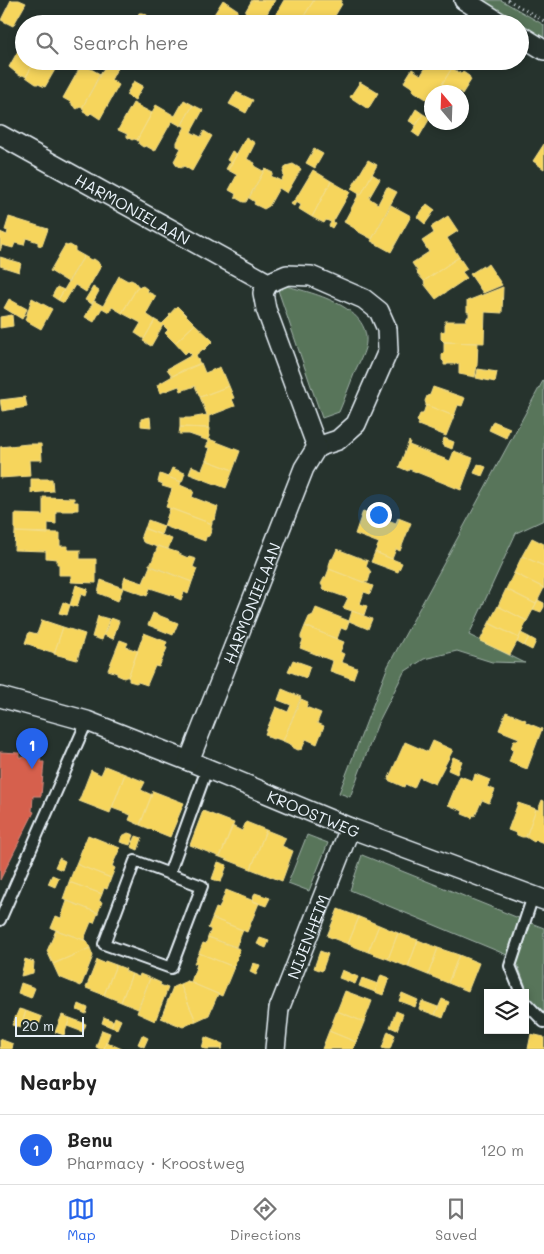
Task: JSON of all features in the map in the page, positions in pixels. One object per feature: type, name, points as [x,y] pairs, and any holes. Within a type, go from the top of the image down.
[{"type":"street","points":[[464,0],[488,15]]},
{"type":"street","points":[[529,41],[544,50]]},
{"type":"street","name":"HARMONIELAAN","points":[[0,135],[268,283]]},
{"type":"street","points":[[287,275],[310,276],[364,299],[379,311],[387,329],[388,351],[356,424],[338,440],[317,447],[266,309],[264,293],[268,283],[287,275]]},
{"type":"street","name":"HARMONIELAAN","points":[[188,761],[304,468],[317,447]]},
{"type":"street","name":"KROOSTWEG","points":[[0,697],[87,721],[350,828],[539,898]]},
{"type":"street","name":"NIJENHEIM","points":[[275,1049],[279,1009],[350,828]]},
{"type":"lane","points":[[0,920],[87,721]]},
{"type":"lane","points":[[169,874],[207,769]]},
{"type":"lane","points":[[135,861],[169,874],[202,886],[171,968],[104,944],[135,861]]},
{"type":"lane","points":[[519,989],[510,966],[539,898]]},
{"type":"lane","points":[[529,1006],[544,1022]]},
{"type":"path","points":[[508,0],[544,22]]},
{"type":"green space","points":[[478,0],[501,0],[527,15],[503,15]]},
{"type":"green space","points":[[529,16],[544,25],[544,39],[529,30]]},
{"type":"green space","points":[[286,286],[312,293],[340,305],[361,322],[366,334],[364,351],[339,412],[322,418],[278,290]]},
{"type":"green space","points":[[544,379],[544,520],[516,533],[469,635],[525,663],[492,662],[457,651],[424,659],[404,672],[378,723],[350,797],[339,793],[388,666]]},
{"type":"green space","points":[[307,835],[328,843],[309,891],[288,883]]},
{"type":"green space","points":[[362,855],[521,919],[507,955],[350,890]]},
{"type":"green space","points":[[531,923],[544,928],[544,1014],[530,998],[529,989],[527,989],[517,963]]},
{"type":"building: Homes","points":[[11,0],[19,0],[26,3],[19,15],[15,15],[13,26],[1,20]]},
{"type":"building: Homes","points":[[223,0],[238,10],[235,15],[214,15]]},
{"type":"building: Homes","points":[[252,0],[275,0],[266,15],[250,15],[245,12]]},
{"type":"building: Homes","points":[[284,0],[314,0],[305,15],[276,14]]},
{"type":"building: Homes","points":[[314,0],[342,0],[340,3],[342,4],[335,15],[305,15]]},
{"type":"building: Homes","points":[[15,56],[15,70],[30,70],[26,77],[20,76],[9,67]]},
{"type":"building: Homes","points":[[30,70],[55,70],[45,87],[36,84],[26,77]]},
{"type":"building: Homes","points":[[79,70],[93,70],[100,74],[82,108],[77,109],[72,103],[63,98]]},
{"type":"building: Homes","points":[[103,70],[116,70],[111,80],[119,85],[100,119],[91,113],[89,115],[83,112],[84,109],[82,108]]},
{"type":"building: Homes","points":[[411,70],[421,75],[424,70],[451,70],[441,85],[424,85],[424,98],[404,82]]},
{"type":"building: Homes","points":[[451,70],[463,72],[471,80],[468,85],[441,85]]},
{"type":"building: Homes","points":[[134,81],[143,86],[135,100],[126,95]]},
{"type":"building: Homes","points":[[360,82],[378,93],[368,109],[350,97]]},
{"type":"building: Homes","points":[[236,92],[253,100],[246,113],[229,104]]},
{"type":"building: Homes","points":[[184,100],[193,105],[181,126],[172,121],[155,151],[139,144],[137,140],[156,105],[175,116]]},
{"type":"building: Homes","points":[[133,103],[152,113],[137,140],[132,140],[127,137],[127,134],[118,130]]},
{"type":"building: Homes","points":[[193,105],[203,110],[191,132],[201,137],[204,131],[212,136],[192,171],[184,166],[181,168],[174,161],[181,148],[177,146],[177,142],[185,127],[182,125]]},
{"type":"building: Homes","points":[[416,109],[423,114],[416,125],[409,121]]},
{"type":"building: Homes","points":[[424,115],[424,128],[419,137],[412,132]]},
{"type":"building: Homes","points":[[246,137],[255,143],[247,159],[255,163],[254,166],[263,171],[265,169],[246,202],[243,202],[236,198],[236,194],[229,190],[237,175],[228,170]]},
{"type":"building: Homes","points":[[544,144],[544,169],[533,161]]},
{"type":"building: Homes","points":[[314,149],[323,154],[315,168],[306,163]]},
{"type":"building: Homes","points":[[232,151],[237,154],[228,170],[226,169],[230,162],[227,160]]},
{"type":"building: Homes","points":[[368,160],[377,165],[361,195],[351,189]]},
{"type":"building: Homes","points":[[293,164],[301,169],[287,193],[279,188],[269,206],[264,209],[254,204],[255,202],[249,198],[265,169],[273,173],[271,176],[281,181],[286,166]]},
{"type":"building: Homes","points":[[313,170],[331,181],[312,217],[299,209],[301,205],[296,202],[294,206],[291,204]]},
{"type":"building: Homes","points":[[372,174],[380,179],[369,198],[378,204],[387,187],[397,192],[372,239],[344,222]]},
{"type":"building: Homes","points":[[331,181],[350,192],[333,222],[335,223],[332,228],[329,226],[331,222],[326,220],[324,223],[312,217]]},
{"type":"building: Homes","points":[[427,204],[435,210],[425,224],[417,217]]},
{"type":"building: Homes","points":[[391,205],[411,216],[391,252],[371,241]]},
{"type":"building: Homes","points":[[448,216],[458,231],[447,238],[459,257],[424,281],[412,263],[429,252],[422,241],[434,233],[431,227]]},
{"type":"building: Homes","points":[[9,217],[48,229],[42,246],[38,245],[38,242],[26,238],[24,245],[15,243],[13,248],[2,245],[0,251],[0,232],[7,235],[8,231],[5,230]]},
{"type":"building: Homes","points":[[65,245],[70,245],[75,248],[75,251],[84,256],[68,282],[50,271]]},
{"type":"building: Homes","points":[[84,256],[91,260],[94,259],[101,266],[86,292],[75,285],[64,303],[58,300]]},
{"type":"building: Homes","points":[[0,257],[21,263],[19,272],[0,266]]},
{"type":"building: Homes","points":[[459,257],[467,269],[462,272],[467,278],[436,299],[424,281]]},
{"type":"building: Homes","points":[[488,264],[502,285],[483,293],[470,274]]},
{"type":"building: Homes","points":[[119,276],[128,281],[135,282],[138,286],[122,313],[112,307],[109,312],[102,308],[94,322],[85,317],[94,301],[103,306]]},
{"type":"building: Homes","points":[[138,286],[143,286],[148,292],[156,296],[146,314],[155,320],[144,339],[135,333],[141,323],[122,313]]},
{"type":"building: Homes","points":[[57,287],[64,290],[58,300],[52,296]]},
{"type":"building: Homes","points":[[93,287],[99,291],[92,304],[85,300]]},
{"type":"building: Homes","points":[[503,287],[502,313],[485,312],[484,343],[444,342],[441,339],[441,332],[445,331],[445,321],[466,321],[467,317],[469,317],[467,301]]},
{"type":"building: Homes","points":[[32,298],[52,309],[41,329],[25,320]]},
{"type":"building: Homes","points":[[9,299],[27,309],[22,319],[4,308]]},
{"type":"building: Homes","points":[[177,306],[195,324],[175,343],[165,333],[168,330],[163,325],[151,346],[143,341],[155,320],[162,324]]},
{"type":"building: Homes","points":[[12,315],[13,326],[0,328],[0,317]]},
{"type":"building: Homes","points":[[195,324],[213,341],[196,355],[200,364],[172,376],[167,369],[192,355],[188,351],[185,354],[175,343]]},
{"type":"building: Homes","points":[[444,342],[478,343],[475,377],[459,374],[459,364],[444,365],[442,354],[444,352]]},
{"type":"building: Homes","points":[[201,363],[205,373],[220,367],[229,386],[200,397],[195,386],[181,391],[179,386],[160,393],[157,385],[183,370]]},
{"type":"building: Homes","points":[[478,369],[497,372],[495,382],[476,378]]},
{"type":"building: Homes","points":[[229,386],[235,406],[209,416],[209,428],[180,427],[180,418],[207,415],[200,397]]},
{"type":"building: Homes","points":[[433,387],[465,398],[462,406],[458,405],[454,416],[426,405],[425,401]]},
{"type":"building: Homes","points":[[25,397],[27,407],[2,411],[0,400]]},
{"type":"building: Homes","points":[[426,405],[454,416],[446,436],[418,425],[417,421],[420,414],[423,414]]},
{"type":"building: Homes","points":[[150,417],[151,427],[141,426],[141,419]]},
{"type":"building: Homes","points":[[493,421],[510,428],[506,438],[489,430]]},
{"type":"building: Homes","points":[[180,427],[209,428],[209,439],[240,451],[233,470],[206,460],[210,448],[206,447],[209,441],[189,434],[179,434]]},
{"type":"building: Homes","points":[[444,438],[454,442],[452,449],[442,445]]},
{"type":"building: Homes","points":[[409,441],[409,445],[450,461],[454,451],[473,458],[461,490],[409,469],[408,471],[399,467]]},
{"type":"building: Homes","points":[[41,444],[42,460],[29,460],[30,476],[0,478],[0,447]]},
{"type":"building: Homes","points":[[206,460],[233,470],[226,488],[189,474],[192,466],[202,470]]},
{"type":"building: Homes","points":[[478,464],[486,467],[482,476],[474,473]]},
{"type":"building: Homes","points":[[172,468],[185,473],[182,482],[168,477]]},
{"type":"building: Homes","points":[[160,474],[181,482],[180,485],[194,491],[192,497],[218,507],[212,524],[166,507],[172,489],[162,486],[163,484],[158,482]]},
{"type":"building: Homes","points":[[31,479],[52,479],[53,491],[31,493]]},
{"type":"building: Homes","points":[[43,497],[74,498],[74,502],[78,502],[78,510],[56,511],[56,524],[48,523],[48,534],[15,532],[15,514],[43,515]]},
{"type":"building: Homes","points":[[170,508],[212,524],[212,529],[205,541],[164,526]]},
{"type":"building: Homes","points":[[363,511],[396,523],[398,518],[411,523],[400,551],[396,549],[392,559],[375,552],[379,543],[355,534]]},
{"type":"building: Homes","points":[[148,520],[164,526],[161,535],[145,529]]},
{"type":"building: Homes","points":[[144,528],[172,539],[168,549],[143,542],[141,536]]},
{"type":"building: Homes","points":[[15,532],[60,533],[60,546],[68,546],[68,550],[80,550],[80,559],[96,559],[96,583],[71,582],[71,575],[59,575],[57,559],[46,558],[46,551],[14,550]]},
{"type":"building: Homes","points":[[532,538],[544,544],[544,566],[522,556]]},
{"type":"building: Homes","points":[[158,546],[188,558],[196,559],[193,567],[197,569],[192,582],[149,565]]},
{"type":"building: Homes","points":[[337,549],[368,561],[366,567],[371,572],[368,582],[363,582],[329,569],[331,559]]},
{"type":"building: Homes","points":[[375,552],[402,563],[398,572],[371,562]]},
{"type":"building: Homes","points":[[522,556],[544,566],[544,588],[514,573]]},
{"type":"building: Homes","points":[[150,566],[192,582],[188,594],[184,592],[181,600],[175,596],[150,588],[147,596],[122,587],[125,577],[143,583]]},
{"type":"building: Homes","points":[[329,569],[373,586],[370,594],[364,592],[360,604],[367,606],[364,615],[343,608],[348,598],[322,589],[321,584]]},
{"type":"building: Homes","points":[[514,573],[544,588],[536,604],[506,589]]},
{"type":"building: Homes","points":[[101,580],[123,588],[118,601],[98,593]]},
{"type":"building: Homes","points":[[76,585],[88,589],[86,596],[81,594],[77,607],[70,605]]},
{"type":"building: Homes","points":[[506,589],[536,604],[527,621],[498,606]]},
{"type":"building: Homes","points":[[538,600],[544,603],[541,612],[533,609]]},
{"type":"building: Homes","points":[[63,602],[70,605],[67,615],[59,613]]},
{"type":"building: Homes","points":[[498,606],[527,621],[519,638],[489,623]]},
{"type":"building: Homes","points":[[316,608],[349,621],[346,630],[341,628],[337,639],[305,626]]},
{"type":"building: Homes","points":[[352,611],[372,619],[368,629],[349,621]]},
{"type":"building: Homes","points":[[153,613],[178,623],[173,635],[148,625]]},
{"type":"building: Homes","points":[[98,616],[109,619],[102,640],[92,637]]},
{"type":"building: Homes","points":[[111,618],[119,621],[113,639],[104,635]]},
{"type":"building: Homes","points":[[42,620],[63,627],[54,653],[37,649],[25,643],[29,632],[37,634]]},
{"type":"building: Homes","points":[[489,623],[519,638],[510,655],[480,641]]},
{"type":"building: Homes","points":[[305,626],[344,642],[340,652],[344,654],[341,662],[357,668],[353,679],[330,671],[333,661],[300,648],[303,640],[301,636]]},
{"type":"building: Homes","points":[[63,627],[85,634],[77,660],[54,654]]},
{"type":"building: Homes","points":[[144,633],[167,642],[165,647],[167,648],[159,667],[155,666],[147,685],[129,681],[128,677]]},
{"type":"building: Homes","points":[[521,633],[529,637],[524,646],[517,642]]},
{"type":"building: Homes","points":[[529,637],[536,641],[532,650],[524,646]]},
{"type":"building: Homes","points":[[120,640],[128,643],[126,647],[138,651],[128,677],[124,678],[108,670]]},
{"type":"building: Homes","points":[[293,660],[310,666],[306,678],[288,671]]},
{"type":"building: Homes","points":[[282,689],[301,697],[283,741],[273,739],[265,734],[276,707],[288,712],[291,705],[278,700]]},
{"type":"building: Homes","points":[[301,699],[308,702],[306,707],[321,713],[317,723],[324,726],[317,744],[306,739],[302,749],[298,750],[283,741]]},
{"type":"building: Homes","points":[[506,712],[542,729],[527,769],[509,762],[514,740],[519,738],[499,730]]},
{"type":"building: Homes","points":[[433,741],[453,750],[435,784],[419,777],[414,788],[405,784],[404,787],[388,780],[405,742],[428,752]]},
{"type":"building: Homes","points":[[453,757],[462,761],[457,774],[448,770]]},
{"type":"building: Homes","points":[[105,766],[125,774],[110,813],[79,801],[91,770],[101,775]]},
{"type":"building: Homes","points":[[125,774],[145,782],[141,790],[152,795],[140,825],[129,820],[131,815],[112,808]]},
{"type":"building: Homes","points":[[475,774],[490,780],[487,787],[495,790],[489,803],[482,800],[475,816],[473,815],[472,818],[462,814],[463,811],[448,805],[460,776],[473,781]]},
{"type":"building: Homes","points":[[153,791],[184,803],[170,837],[140,825]]},
{"type":"building: Homes","points":[[542,800],[544,801],[544,843],[536,840],[534,842],[526,837],[536,809],[538,810]]},
{"type":"building: Homes","points":[[518,803],[536,809],[526,837],[508,830]]},
{"type":"building: Homes","points":[[203,811],[234,823],[220,857],[190,845]]},
{"type":"building: Homes","points":[[246,822],[266,830],[251,869],[220,857],[232,826],[242,831]]},
{"type":"building: Homes","points":[[266,830],[286,838],[282,846],[293,851],[282,881],[251,869]]},
{"type":"building: Homes","points":[[128,833],[134,835],[130,845],[120,842],[122,836]]},
{"type":"building: Homes","points":[[88,835],[120,848],[112,866],[115,868],[111,878],[76,864]]},
{"type":"building: Homes","points":[[136,836],[142,838],[138,850],[131,847]]},
{"type":"building: Homes","points":[[59,858],[65,861],[62,870],[55,867]]},
{"type":"building: Homes","points":[[218,862],[227,865],[221,882],[212,879]]},
{"type":"building: Homes","points":[[76,864],[111,878],[107,889],[104,888],[102,894],[69,882]]},
{"type":"building: Homes","points":[[52,875],[59,878],[55,887],[48,884]]},
{"type":"building: Homes","points":[[69,882],[102,894],[99,901],[102,902],[98,913],[63,899]]},
{"type":"building: Homes","points":[[226,890],[259,903],[247,932],[212,918],[216,908],[219,909]]},
{"type":"building: Homes","points":[[255,893],[270,898],[266,906],[252,901]]},
{"type":"building: Homes","points":[[67,901],[98,913],[94,923],[91,922],[84,939],[87,941],[51,928],[56,916],[61,918]]},
{"type":"building: Homes","points":[[338,909],[359,917],[348,944],[327,936]]},
{"type":"building: Homes","points":[[359,917],[379,925],[368,952],[348,944]]},
{"type":"building: Homes","points":[[212,918],[243,930],[236,947],[208,937],[211,930],[208,928]]},
{"type":"building: Homes","points":[[379,925],[398,933],[388,959],[368,952]]},
{"type":"building: Homes","points":[[56,930],[87,941],[90,948],[53,964],[47,951]]},
{"type":"building: Homes","points":[[398,933],[418,940],[408,967],[388,959]]},
{"type":"building: Homes","points":[[208,937],[240,949],[234,967],[199,953],[203,943],[206,944]]},
{"type":"building: Homes","points":[[260,938],[269,941],[266,948],[257,944]]},
{"type":"building: Homes","points":[[418,940],[438,948],[428,975],[408,967]]},
{"type":"building: Homes","points":[[90,948],[93,956],[81,986],[59,977],[53,964]]},
{"type":"building: Homes","points":[[438,948],[459,955],[448,983],[428,975]]},
{"type":"building: Homes","points":[[320,951],[328,954],[322,971],[314,968]]},
{"type":"building: Homes","points":[[199,953],[234,967],[222,996],[187,981],[191,982],[197,964],[194,963]]},
{"type":"building: Homes","points":[[459,955],[479,963],[468,991],[448,983]]},
{"type":"building: Homes","points":[[25,959],[34,962],[33,973],[21,976]]},
{"type":"building: Homes","points":[[97,960],[116,965],[104,995],[86,988]]},
{"type":"building: Homes","points":[[253,963],[260,965],[256,975],[250,972]]},
{"type":"building: Homes","points":[[116,965],[132,974],[121,1002],[104,995]]},
{"type":"building: Homes","points":[[342,970],[358,977],[355,984],[339,978]]},
{"type":"building: Homes","points":[[132,974],[139,977],[140,974],[150,978],[138,1009],[121,1002]]},
{"type":"building: Homes","points":[[381,975],[389,978],[383,995],[375,992]]},
{"type":"building: Homes","points":[[150,978],[168,988],[155,1021],[137,1013]]},
{"type":"building: Homes","points":[[362,978],[378,984],[375,992],[359,986]]},
{"type":"building: Homes","points":[[187,981],[218,994],[209,1015],[196,1021],[180,984]]},
{"type":"building: Homes","points":[[21,983],[35,988],[31,998],[18,993]]},
{"type":"building: Homes","points":[[180,984],[196,1021],[183,1027],[161,1018],[173,987]]},
{"type":"building: Homes","points":[[345,991],[372,1001],[364,1022],[337,1011]]},
{"type":"building: Homes","points":[[402,993],[418,1000],[415,1007],[399,1001]]},
{"type":"building: Homes","points":[[442,999],[449,1002],[443,1018],[435,1015]]},
{"type":"building: Homes","points":[[422,1001],[438,1007],[435,1015],[419,1009]]},
{"type":"building: Homes","points":[[79,1004],[88,1008],[86,1014],[77,1010]]},
{"type":"building: Homes","points":[[19,1009],[26,1011],[20,1028],[12,1025]]},
{"type":"building: Homes","points":[[26,1011],[42,1017],[39,1025],[23,1019]]},
{"type":"building: Homes","points":[[337,1011],[364,1022],[356,1042],[329,1031]]},
{"type":"building: Homes","points":[[396,1011],[403,1014],[397,1030],[390,1027]]},
{"type":"building: Homes","points":[[62,1015],[70,1018],[64,1035],[55,1032]]},
{"type":"building: Homes","points":[[104,1017],[113,1021],[111,1027],[102,1023]]},
{"type":"building: Homes","points":[[115,1017],[121,1020],[117,1029],[111,1027]]},
{"type":"building: Homes","points":[[70,1018],[86,1024],[83,1032],[67,1026]]},
{"type":"building: Homes","points":[[102,1030],[110,1033],[104,1049],[100,1049],[96,1047]]},
{"type":"building: Homes","points":[[329,1031],[356,1042],[353,1049],[322,1049]]},
{"type":"building: Homes","points":[[388,1031],[395,1035],[390,1049],[385,1049],[382,1048]]},
{"type":"building: Homes","points":[[531,1034],[544,1037],[544,1049],[528,1049]]},
{"type":"building: Homes","points":[[142,1035],[148,1038],[144,1047],[138,1044]]},
{"type":"building: Homes","points":[[205,1037],[223,1044],[222,1049],[202,1048]]},
{"type":"building: Homes","points":[[0,1039],[13,1044],[12,1049],[0,1049]]},
{"type":"building: Homes","points":[[106,1042],[122,1049],[104,1049]]},
{"type":"building: Shops","points":[[0,752],[19,753],[19,757],[41,758],[40,762],[44,762],[41,796],[33,796],[32,811],[34,812],[0,880]]},
{"type":"place","name":"Benu","points":[[32,769]]}]
